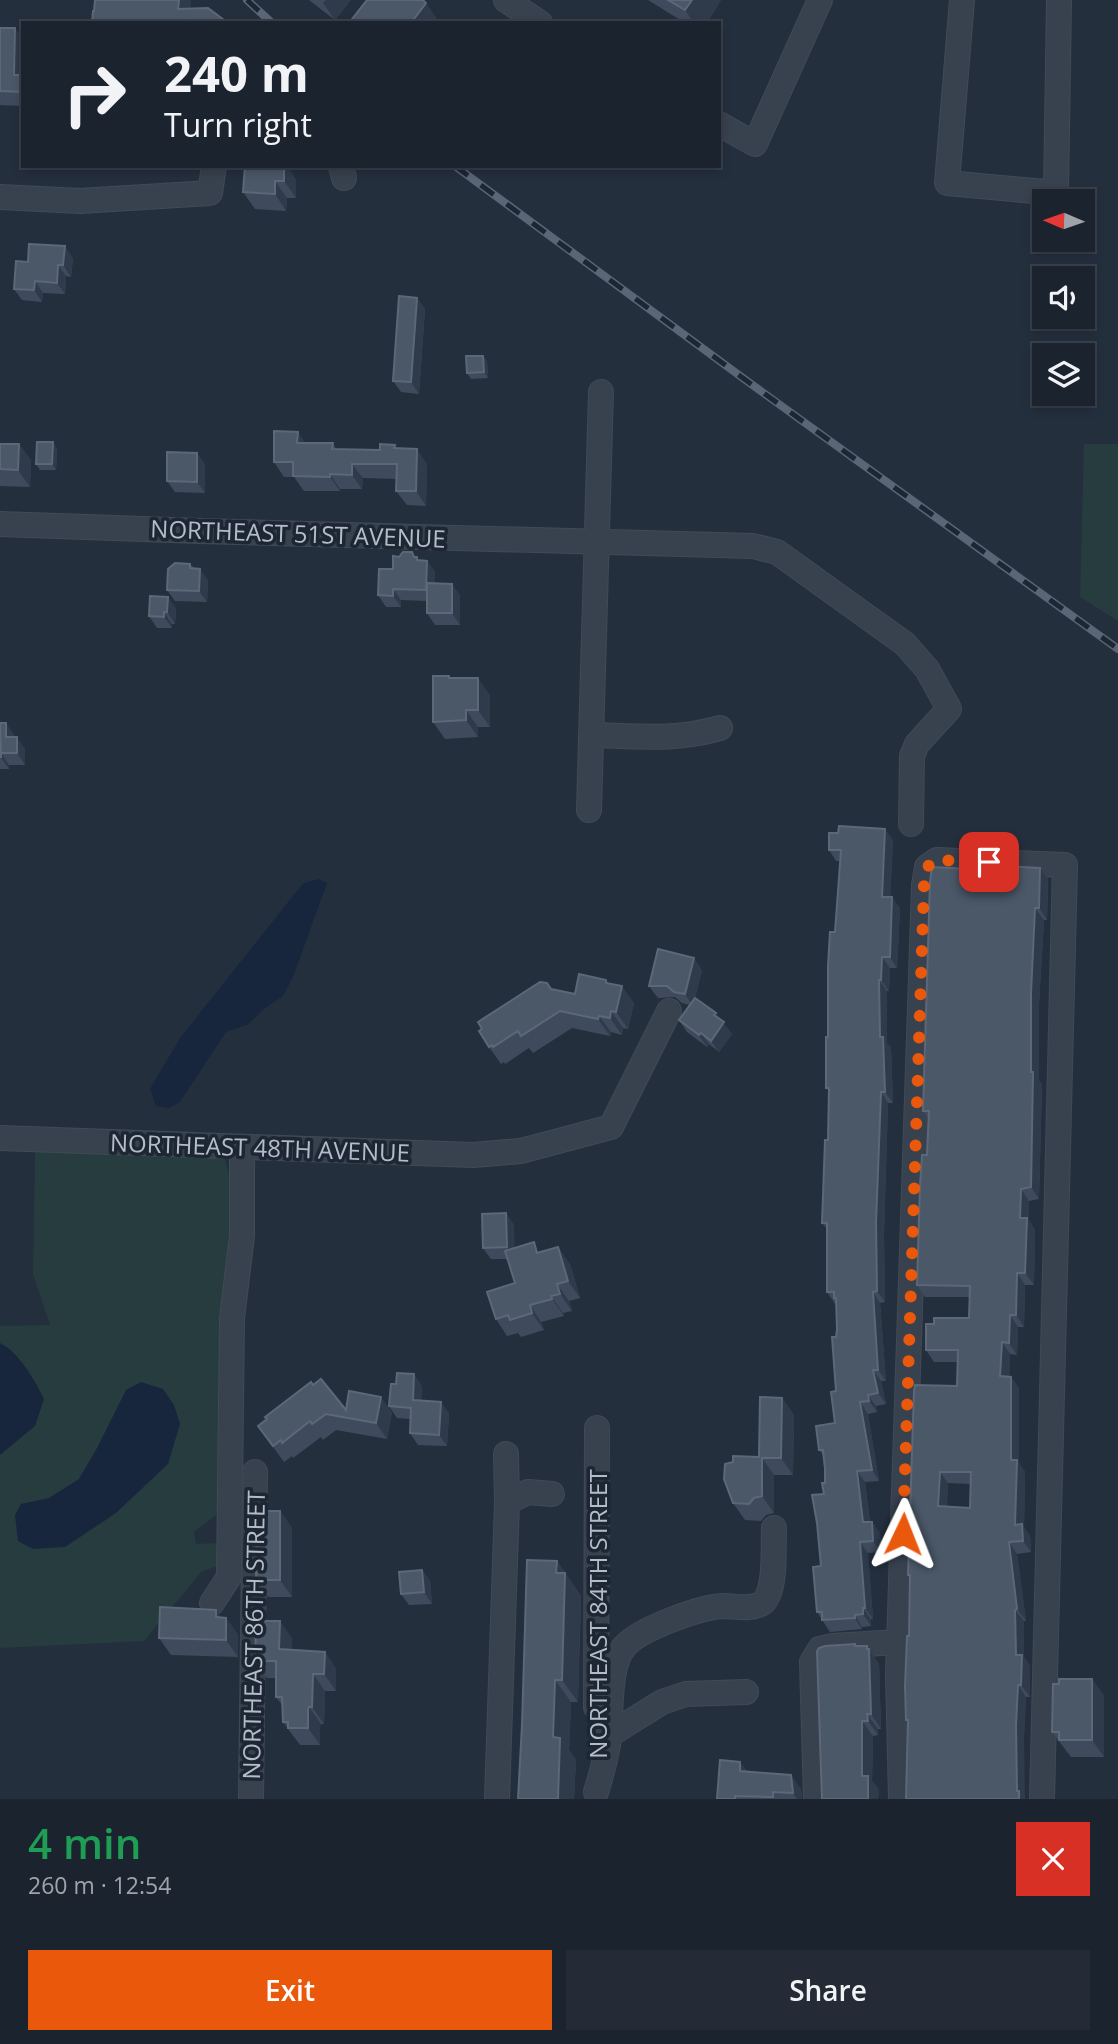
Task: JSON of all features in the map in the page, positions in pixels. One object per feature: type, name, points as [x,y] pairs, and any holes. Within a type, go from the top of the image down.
[{"type":"street","points":[[962,0],[947,183],[1056,194],[1059,0]]},
{"type":"street","points":[[721,125],[755,144],[816,1]]},
{"type":"street","points":[[0,197],[80,201],[210,193],[214,168]]},
{"type":"street","points":[[589,810],[601,392]]},
{"type":"street","name":"NORTHEAST 51ST AVENUE","points":[[0,524],[753,546],[777,552],[905,644],[927,669],[949,709],[917,744],[912,756],[911,824]]},
{"type":"street","points":[[591,735],[675,737],[720,728]]},
{"type":"street","points":[[901,1799],[898,1674],[923,899],[927,867],[937,860],[1065,865],[1042,1799]]},
{"type":"street","name":"NORTHEAST 48TH AVENUE","points":[[0,1138],[472,1155],[521,1151],[611,1127],[669,1011]]},
{"type":"street","points":[[212,1603],[229,1577],[232,1318],[242,1236],[242,1147]]},
{"type":"street","name":"NORTHEAST 84TH STREET","points":[[596,1795],[597,1428]]},
{"type":"street","points":[[497,1799],[507,1502],[506,1454]]},
{"type":"street","name":"NORTHEAST 86TH STREET","points":[[251,1799],[255,1472]]},
{"type":"street","points":[[507,1502],[528,1492],[552,1494]]},
{"type":"street","points":[[596,1795],[609,1735],[614,1671],[624,1646],[653,1627],[706,1609],[756,1606],[764,1602],[772,1583],[774,1528]]},
{"type":"street","points":[[816,1799],[812,1662],[820,1649],[833,1646],[899,1642]]},
{"type":"street","points":[[609,1735],[662,1702],[686,1694],[746,1692]]},
{"type":"green space","points":[[1084,444],[1118,444],[1118,621],[1080,597]]},
{"type":"green space","points":[[35,1151],[224,1154],[236,1209],[225,1508],[194,1532],[196,1544],[219,1543],[222,1564],[201,1572],[144,1641],[0,1648],[0,1326],[50,1325],[33,1274]]},
{"type":"water","points":[[319,879],[327,883],[293,977],[283,996],[247,1025],[226,1032],[180,1102],[169,1108],[156,1106],[150,1089],[180,1038],[304,883]]},
{"type":"water","points":[[0,1343],[20,1360],[44,1399],[35,1426],[0,1455]]},
{"type":"water","points":[[141,1382],[163,1389],[174,1405],[180,1424],[168,1464],[116,1513],[65,1547],[33,1549],[18,1541],[15,1515],[21,1504],[49,1498],[79,1479],[126,1390]]},
{"type":"building","points":[[95,0],[179,0],[178,9],[208,8],[225,21],[92,21]]},
{"type":"building","points":[[367,0],[423,0],[426,3],[414,19],[416,21],[351,21]]},
{"type":"building","points":[[668,0],[692,0],[685,10]]},
{"type":"building","points":[[0,28],[15,28],[14,75],[21,75],[21,92],[0,91]]},
{"type":"building","points":[[245,168],[284,168],[284,181],[275,181],[275,194],[243,192]]},
{"type":"building","points":[[29,244],[65,246],[63,265],[58,265],[57,283],[35,281],[34,290],[14,289],[16,261],[28,262]]},
{"type":"building","points":[[399,296],[417,298],[411,382],[393,381]]},
{"type":"building","points":[[466,356],[483,356],[484,372],[467,373]]},
{"type":"building","points":[[274,431],[298,432],[297,443],[333,443],[332,449],[380,450],[380,444],[417,449],[416,491],[396,491],[397,464],[352,464],[352,475],[293,476],[293,462],[274,462]]},
{"type":"building","points":[[37,442],[53,442],[52,464],[36,464]]},
{"type":"building","points":[[0,444],[19,444],[18,470],[0,469]]},
{"type":"building","points":[[167,452],[197,453],[197,482],[167,481]]},
{"type":"building","points":[[403,552],[412,552],[417,560],[427,561],[426,590],[393,589],[393,596],[378,595],[379,569],[393,569],[393,556],[399,557]]},
{"type":"building","points":[[175,563],[190,564],[190,568],[200,569],[199,591],[167,590],[168,569]]},
{"type":"building","points":[[427,583],[452,584],[452,613],[427,613]]},
{"type":"building","points":[[150,596],[168,597],[164,617],[149,616]]},
{"type":"building","points":[[433,676],[478,678],[478,710],[466,710],[466,720],[433,722]]},
{"type":"building","points":[[0,723],[6,723],[6,737],[17,737],[17,753],[1,753],[1,758]]},
{"type":"building","points":[[839,826],[885,829],[882,897],[892,897],[890,957],[882,957],[879,980],[885,1092],[881,1092],[876,1223],[877,1291],[873,1292],[878,1370],[873,1370],[878,1393],[868,1395],[869,1401],[860,1402],[872,1470],[857,1471],[863,1522],[872,1522],[873,1541],[860,1542],[865,1608],[863,1614],[855,1615],[855,1618],[822,1620],[822,1612],[817,1612],[813,1567],[821,1566],[812,1495],[824,1494],[822,1483],[825,1483],[823,1450],[819,1450],[816,1426],[835,1423],[831,1392],[836,1391],[832,1337],[836,1337],[837,1330],[836,1298],[834,1292],[827,1292],[827,1223],[822,1223],[825,1140],[828,1140],[828,966],[830,932],[835,932],[841,850],[829,850],[829,833],[838,833]]},
{"type":"building","points":[[987,865],[1040,868],[1039,908],[1035,908],[1031,993],[1031,1187],[1021,1189],[1020,1218],[1027,1218],[1025,1273],[1017,1273],[1016,1315],[1010,1315],[1009,1343],[1002,1342],[1000,1376],[1011,1377],[1011,1460],[1017,1460],[1015,1525],[1022,1524],[1023,1541],[1009,1542],[1017,1609],[1016,1655],[1022,1655],[1016,1725],[1019,1799],[906,1799],[908,1720],[905,1686],[909,1636],[908,1575],[914,1391],[915,1385],[957,1386],[958,1350],[926,1350],[926,1324],[934,1324],[934,1318],[969,1318],[970,1286],[917,1285],[922,1155],[927,1155],[929,1111],[923,1111],[930,882],[932,867],[987,870]],"holes":[[[940,1472],[971,1472],[970,1508],[938,1506]]]},
{"type":"building","points":[[658,949],[694,958],[685,994],[674,992],[667,986],[649,986]]},
{"type":"building","points":[[579,974],[622,986],[616,1012],[611,1011],[610,1018],[599,1016],[598,1019],[560,1011],[521,1036],[518,1031],[489,1047],[479,1031],[482,1029],[478,1022],[540,982],[547,983],[551,989],[575,994]]},
{"type":"building","points":[[695,998],[724,1022],[711,1041],[679,1020]]},
{"type":"building","points":[[506,1213],[507,1247],[483,1248],[482,1214]]},
{"type":"building","points":[[534,1242],[537,1253],[558,1247],[568,1281],[557,1284],[560,1294],[530,1305],[532,1313],[510,1320],[508,1315],[496,1319],[487,1292],[515,1283],[505,1251]]},
{"type":"building","points":[[397,1373],[414,1374],[413,1400],[441,1402],[439,1435],[410,1433],[411,1408],[389,1406],[391,1384],[396,1384]]},
{"type":"building","points":[[321,1379],[346,1410],[349,1391],[381,1397],[376,1423],[326,1414],[312,1424],[310,1421],[282,1443],[281,1440],[273,1446],[258,1426],[267,1419],[265,1417],[311,1382],[313,1385]]},
{"type":"building","points":[[760,1397],[782,1398],[781,1458],[762,1458],[762,1496],[754,1498],[749,1504],[733,1503],[724,1479],[725,1464],[733,1462],[733,1456],[759,1457]]},
{"type":"building","points":[[257,1507],[267,1507],[267,1511],[280,1511],[280,1580],[256,1580]]},
{"type":"building","points":[[527,1560],[557,1561],[556,1573],[565,1573],[562,1680],[555,1680],[553,1737],[560,1738],[558,1799],[518,1799]]},
{"type":"building","points":[[422,1570],[424,1592],[401,1594],[399,1572]]},
{"type":"building","points":[[160,1607],[216,1610],[216,1617],[226,1618],[226,1640],[159,1638]]},
{"type":"building","points":[[264,1621],[280,1621],[279,1649],[325,1652],[324,1674],[313,1674],[308,1728],[288,1728],[288,1722],[283,1722],[282,1697],[276,1697],[276,1661],[255,1661],[256,1627]]},
{"type":"building","points":[[825,1646],[867,1646],[869,1649],[871,1714],[867,1714],[868,1721],[862,1721],[862,1776],[868,1776],[868,1799],[822,1799],[817,1651]]},
{"type":"building","points":[[1059,1679],[1092,1679],[1092,1740],[1059,1740],[1059,1732],[1052,1732],[1053,1684],[1059,1684]]},
{"type":"building","points":[[720,1760],[740,1762],[740,1771],[791,1775],[793,1793],[773,1792],[773,1797],[735,1796],[735,1799],[717,1799]]},
{"type":"railway","points":[[247,0],[270,21]]},
{"type":"railway","points":[[458,168],[1118,649]]},
{"type":"route","points":[[903,1534],[924,885],[927,867],[937,860],[989,862]]}]
